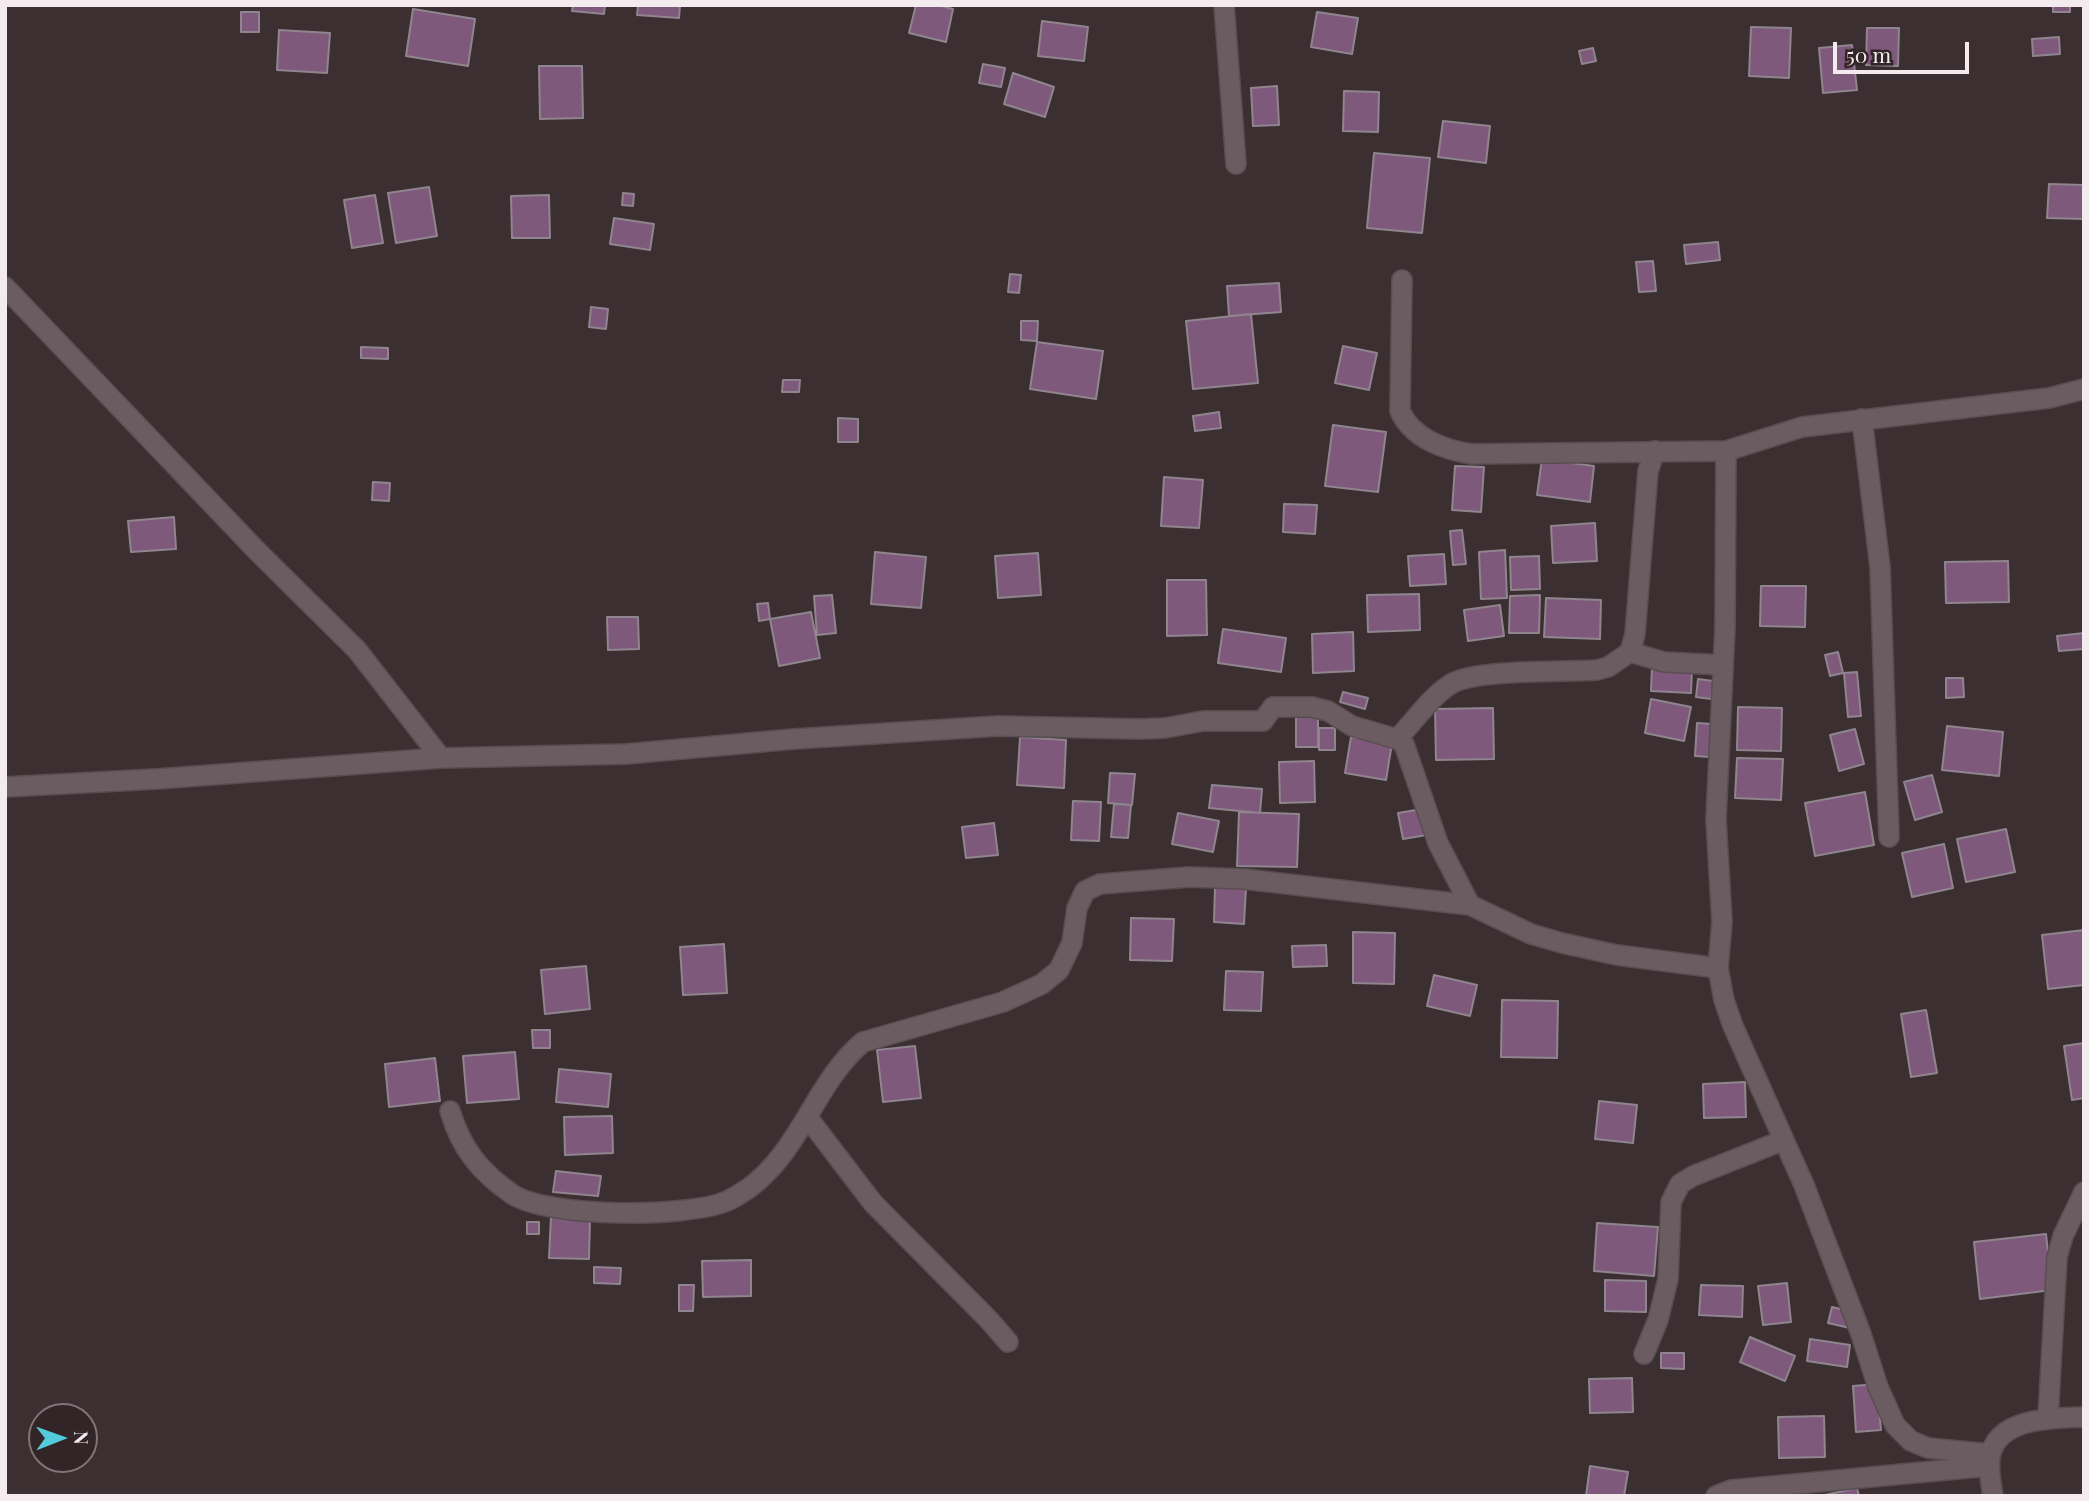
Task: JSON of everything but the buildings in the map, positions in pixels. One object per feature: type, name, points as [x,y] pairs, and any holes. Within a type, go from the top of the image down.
[{"type":"street","points":[[1224,5],[1236,164]]},
{"type":"street","points":[[1402,280],[1400,411],[1406,424],[1416,432],[1455,452],[1726,451],[1790,430],[2049,398],[2084,389]]},
{"type":"street","points":[[5,287],[258,552],[358,650],[441,758]]},
{"type":"street","points":[[1862,419],[1880,567],[1889,837]]},
{"type":"street","points":[[1397,739],[1445,688],[1462,679],[1482,675],[1597,670],[1608,667],[1630,652],[1635,634],[1639,595],[1648,471],[1655,451]]},
{"type":"street","points":[[1726,451],[1723,665],[1716,782],[1721,922],[1718,968],[1724,1000],[1828,1248],[1878,1387],[1895,1425],[1911,1441],[1928,1448],[1990,1460]]},
{"type":"street","points":[[1630,652],[1664,662],[1723,665]]},
{"type":"street","points":[[5,787],[441,758],[626,754],[794,739],[998,726],[1165,728],[1203,721],[1263,721],[1273,707],[1312,707],[1328,711],[1352,726],[1397,739],[1404,744],[1438,843],[1470,905]]},
{"type":"street","points":[[450,1111],[457,1133],[471,1159],[513,1195],[543,1206],[596,1212],[679,1211],[726,1202],[750,1187],[776,1163],[847,1055],[863,1042],[1003,1002],[1042,984],[1059,970],[1072,943],[1077,908],[1085,891],[1100,884],[1189,877],[1244,879],[1470,905],[1531,934],[1562,943],[1617,955],[1718,968]]},
{"type":"street","points":[[808,1118],[873,1203],[1008,1342]]},
{"type":"street","points":[[1644,1354],[1658,1320],[1668,1279],[1671,1202],[1680,1185],[1693,1176],[1784,1140]]},
{"type":"street","points":[[2048,1418],[2057,1257],[2063,1236],[2084,1192]]},
{"type":"street","points":[[1993,1496],[1990,1460],[1997,1442],[2010,1430],[2048,1418],[2084,1417]]},
{"type":"street","points":[[1716,1496],[1731,1490],[1990,1460]]}]
